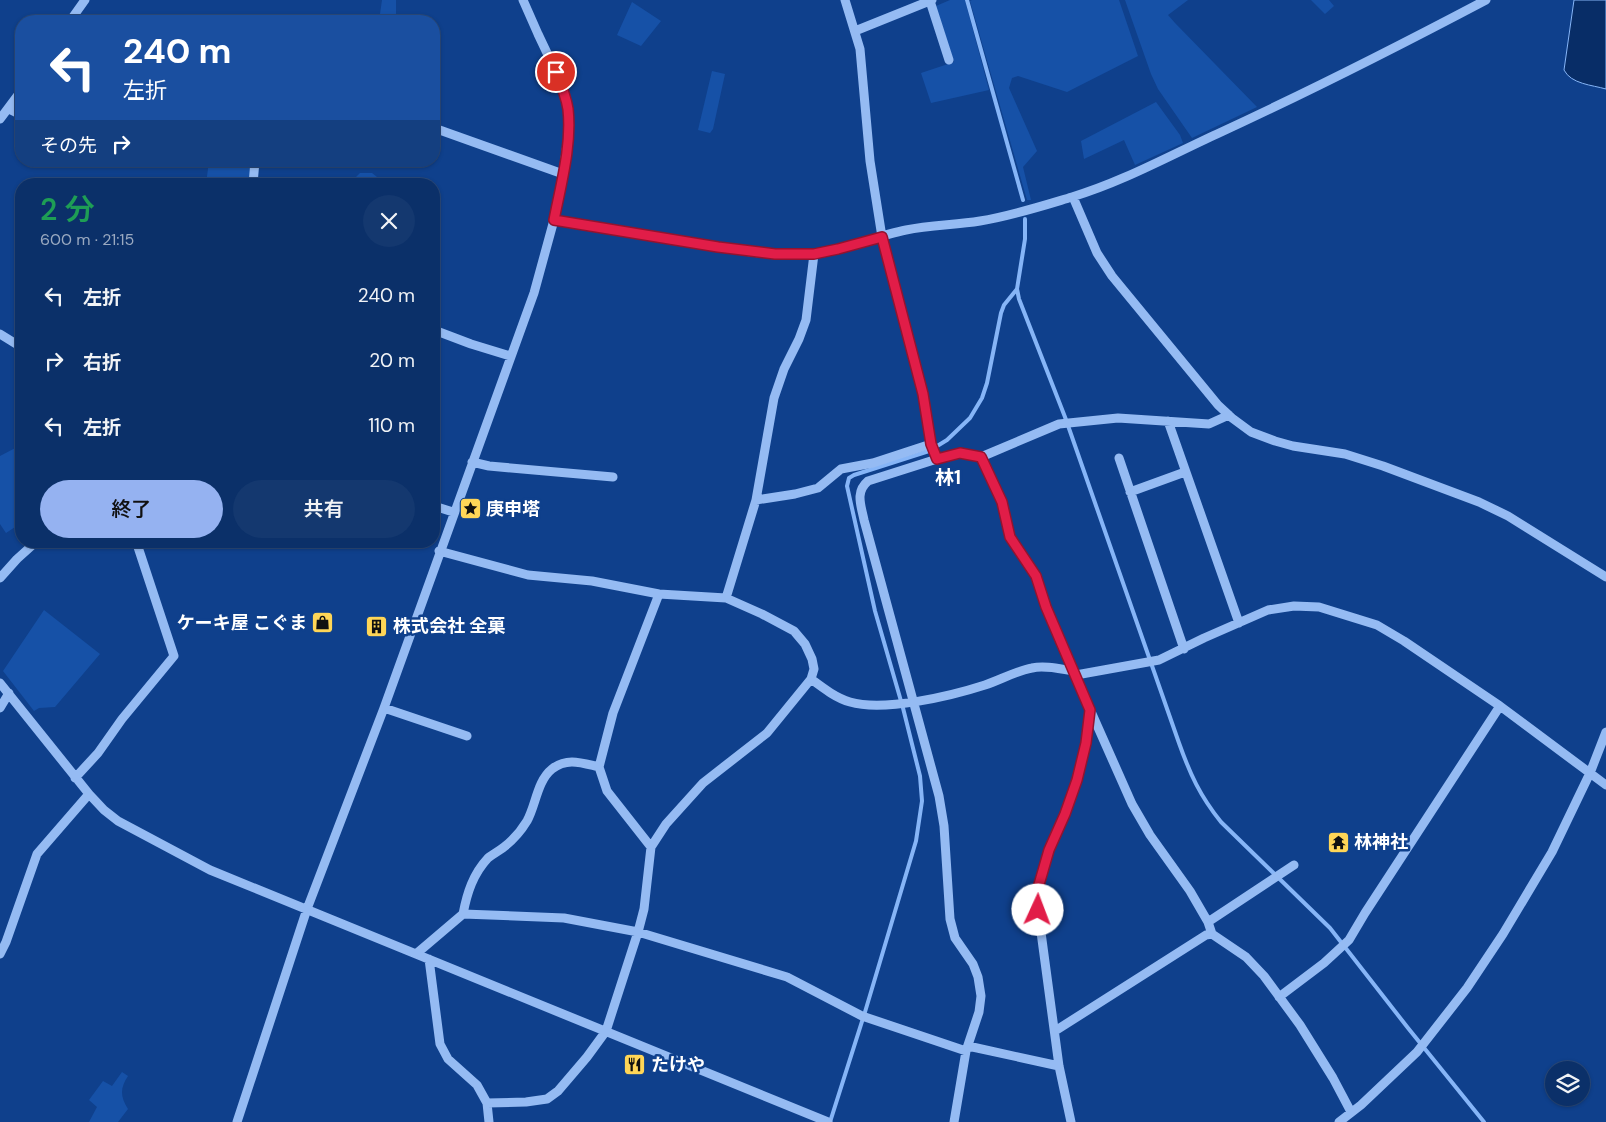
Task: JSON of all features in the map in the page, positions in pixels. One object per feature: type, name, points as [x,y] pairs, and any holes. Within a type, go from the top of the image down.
[{"type":"street","points":[[74,15],[85,0]]},
{"type":"street","points":[[237,1122],[308,909],[384,708],[453,512],[534,293],[554,220],[568,136],[568,109],[564,92],[523,0]]},
{"type":"street","points":[[845,0],[860,49],[870,160],[882,237],[923,394],[931,444],[937,459]]},
{"type":"street","points":[[554,220],[751,252],[814,254],[920,227],[1000,217],[1072,197],[1164,160],[1385,52],[1486,0]]},
{"type":"street","points":[[855,32],[931,1],[949,60]]},
{"type":"street","points":[[0,119],[15,100]]},
{"type":"street","points":[[9,109],[15,112]]},
{"type":"street","points":[[440,130],[563,174]]},
{"type":"street","points":[[1072,197],[1097,253],[1112,276],[1218,405],[1252,432],[1293,446],[1346,454],[1479,502],[1508,516],[1606,577]]},
{"type":"street","points":[[726,598],[756,500],[774,398],[784,369],[806,320],[814,254]]},
{"type":"street","points":[[440,332],[510,356]]},
{"type":"street","points":[[0,334],[15,343]]},
{"type":"street","points":[[954,1122],[967,1048],[979,1012],[981,996],[978,977],[973,964],[955,938],[950,919],[943,819],[939,796],[864,520],[859,494],[862,486],[868,481],[960,453],[981,457],[1059,424],[1118,418],[1209,424],[1229,415]]},
{"type":"street","points":[[1168,421],[1239,623]]},
{"type":"street","points":[[756,500],[818,488],[841,469],[873,463],[931,444]]},
{"type":"street","points":[[981,457],[1002,502],[1010,537],[1036,576],[1046,607],[1132,804],[1150,835],[1190,891],[1208,922],[1212,934],[1246,957],[1264,976],[1300,1025],[1333,1078],[1351,1112]]},
{"type":"street","points":[[1118,458],[1184,649]]},
{"type":"street","points":[[472,462],[489,466],[612,477]]},
{"type":"street","points":[[1130,492],[1185,472]]},
{"type":"street","points":[[440,508],[453,512]]},
{"type":"street","points":[[0,578],[29,548]]},
{"type":"street","points":[[75,778],[98,753],[122,719],[174,656],[138,548]]},
{"type":"street","points":[[439,551],[528,575],[592,581],[659,594],[726,598],[794,631],[805,644],[812,659],[814,669],[811,679],[767,733],[703,783],[666,824],[651,847],[644,909],[606,1031],[558,1091],[547,1099],[526,1102],[487,1102]]},
{"type":"street","points":[[651,847],[607,791],[599,767],[613,713],[659,594]]},
{"type":"street","points":[[811,679],[834,695],[850,702],[867,706],[892,706],[983,686],[1032,668],[1051,668],[1075,673],[1159,660],[1268,610],[1294,606],[1319,607],[1377,625],[1404,641],[1500,706],[1606,785]]},
{"type":"street","points":[[0,683],[75,778],[104,810],[118,821],[210,870],[825,1120]]},
{"type":"street","points":[[0,708],[9,693]]},
{"type":"street","points":[[1279,997],[1324,963],[1349,940],[1500,706]]},
{"type":"street","points":[[384,708],[467,736]]},
{"type":"street","points":[[1071,1122],[1055,1031],[1038,910],[1038,888],[1049,850],[1077,780],[1086,743],[1090,710]]},
{"type":"street","points":[[1339,1122],[1417,1052],[1467,988],[1503,934],[1552,852],[1590,773],[1606,732]]},
{"type":"street","points":[[416,954],[463,914],[467,893],[476,874],[489,857],[503,848],[519,833],[528,818],[545,777],[552,769],[564,762],[577,762],[599,767]]},
{"type":"street","points":[[0,954],[37,854],[89,794]]},
{"type":"street","points":[[1208,922],[1294,865]]},
{"type":"street","points":[[463,914],[564,918],[638,932],[787,977],[862,1016],[967,1048],[1060,1066]]},
{"type":"street","points":[[1055,1031],[1206,935],[1212,934]]},
{"type":"street","points":[[430,959],[440,1044],[448,1059],[477,1085],[487,1102],[489,1122]]},
{"type":"shaded area","points":[[382,0],[396,0],[396,15],[380,15]]},
{"type":"shaded area","points":[[950,0],[965,0],[989,90],[931,103],[921,73],[954,62],[936,6]]},
{"type":"shaded area","points":[[1119,0],[1138,56],[1067,92],[1018,76],[1012,78],[1009,88],[1037,151],[1023,167],[1031,200],[1027,200],[970,1]]},
{"type":"shaded area","points":[[1125,0],[1188,0],[1168,15],[1257,107],[1192,138],[1158,89]]},
{"type":"shaded area","points":[[1311,0],[1329,0],[1334,6],[1325,14]]},
{"type":"shaded area","points":[[1574,0],[1606,0],[1606,89],[1577,81],[1567,75],[1564,70]]},
{"type":"shaded area","points":[[632,2],[661,21],[641,46],[617,35]]},
{"type":"shaded area","points":[[712,71],[725,74],[713,129],[710,133],[698,130]]},
{"type":"shaded area","points":[[1156,102],[1180,135],[1183,143],[1135,165],[1124,140],[1084,159],[1081,141]]},
{"type":"shaded area","points":[[208,167],[251,167],[251,178],[207,178]]},
{"type":"shaded area","points":[[360,173],[372,173],[378,178],[355,178]]},
{"type":"shaded area","points":[[15,448],[15,527],[6,533],[0,524],[0,456]]},
{"type":"shaded area","points":[[44,610],[100,654],[55,707],[39,708],[34,711],[3,671]]},
{"type":"shaded area","points":[[122,1072],[128,1076],[122,1092],[128,1109],[118,1122],[89,1122],[97,1107],[89,1100],[103,1081],[112,1086]]},
{"type":"waterway","points":[[967,0],[1023,200]]},
{"type":"waterway","points":[[1025,219],[1025,239],[1017,289],[1019,299],[1065,417],[1179,743],[1196,784],[1221,822],[1330,928],[1484,1122]]},
{"type":"waterway","points":[[830,1122],[916,841],[922,801],[920,776],[875,611],[847,486],[849,478],[854,475],[929,451],[947,440],[970,418],[982,398],[987,383],[1001,313],[1004,305],[1017,289]]},
{"type":"place","name":"庚申塔","points":[[470,509]]},
{"type":"place","name":"ケーキ屋 こぐま","points":[[323,623]]},
{"type":"place","name":"株式会社 全菓","points":[[377,626]]},
{"type":"place","name":"林神社","points":[[1338,842]]},
{"type":"place","name":"たけや","points":[[635,1065]]},
{"type":"district","name":"林1","points":[[948,477]]},
{"type":"route","points":[[556,72],[568,109],[568,136],[554,220],[718,247],[775,254],[814,254],[882,237],[923,394],[931,444],[937,459],[960,453],[981,457],[1002,502],[1010,537],[1036,576],[1046,607],[1090,710],[1086,743],[1077,780],[1049,850],[1038,888],[1038,910]]}]
